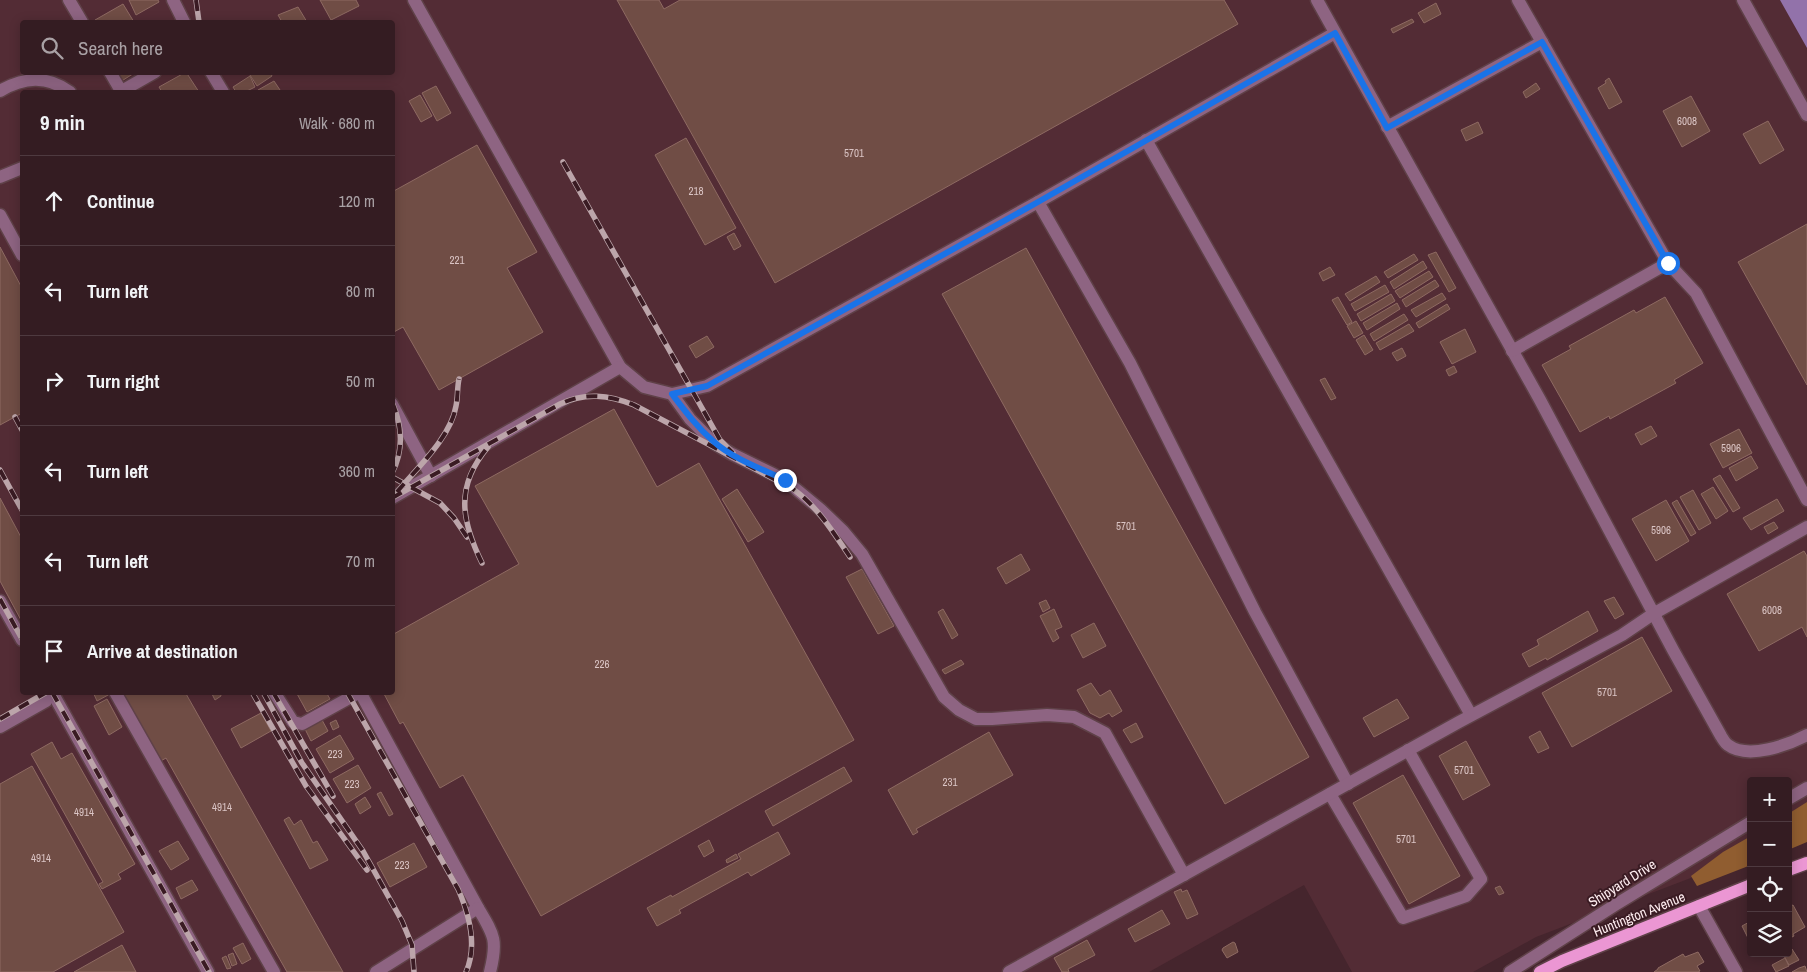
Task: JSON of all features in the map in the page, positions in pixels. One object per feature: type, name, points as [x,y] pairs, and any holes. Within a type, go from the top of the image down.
[{"type":"main road","points":[[1792,869],[1807,863]]},
{"type":"main road","name":"Huntington Avenue","points":[[1542,971],[1562,961],[1747,888]]},
{"type":"street","points":[[70,0],[81,20]]},
{"type":"street","points":[[173,0],[183,20]]},
{"type":"street","points":[[414,0],[620,367],[644,387],[672,394],[707,386],[1038,202],[1335,33]]},
{"type":"street","points":[[1317,0],[1512,351],[1653,614],[1727,745],[1735,749],[1756,752],[1791,744],[1807,735]]},
{"type":"street","points":[[1518,0],[1668,263],[1696,293],[1807,500]]},
{"type":"street","points":[[1743,0],[1807,115]]},
{"type":"street","points":[[1387,128],[1542,42]]},
{"type":"street","points":[[112,75],[119,90]]},
{"type":"street","points":[[124,90],[150,75]]},
{"type":"street","points":[[213,75],[222,90]]},
{"type":"street","points":[[0,91],[28,80],[44,79],[66,90]]},
{"type":"street","points":[[1146,140],[1471,715]]},
{"type":"street","points":[[0,177],[20,169]]},
{"type":"street","points":[[1038,202],[1130,363],[1254,612],[1348,784]]},
{"type":"street","points":[[0,215],[20,252]]},
{"type":"street","points":[[1512,351],[1668,263]]},
{"type":"street","points":[[395,496],[620,367]]},
{"type":"street","points":[[672,394],[690,419],[714,443],[785,480],[820,509],[843,532],[862,554],[944,697],[959,710],[976,719],[1046,715],[1074,717],[1105,733],[1184,875]]},
{"type":"street","points":[[395,410],[431,476]]},
{"type":"street","points":[[1009,972],[1471,715],[1622,634],[1653,614],[1807,527]]},
{"type":"street","points":[[0,601],[20,636]]},
{"type":"street","points":[[0,727],[46,702],[47,695]]},
{"type":"street","points":[[54,695],[208,972]]},
{"type":"street","points":[[117,695],[274,972]]},
{"type":"street","points":[[276,695],[293,722],[302,724],[355,695]]},
{"type":"street","points":[[362,695],[494,935],[494,956],[490,972]]},
{"type":"street","points":[[1330,794],[1403,918],[1466,896],[1481,878],[1408,750]]},
{"type":"street","points":[[1792,797],[1807,788]]},
{"type":"street","name":"Shipyard Drive","points":[[1510,972],[1747,824]]},
{"type":"street","points":[[1700,906],[1736,972]]},
{"type":"street","points":[[376,972],[478,908]]},
{"type":"shaded area","points":[[0,0],[1807,0],[1807,833],[1792,839],[1792,777],[1747,777],[1747,857],[1536,937],[1473,972],[1352,972],[1304,885],[1149,972],[0,972]]},
{"type":"shaded area","points":[[1780,0],[1807,0],[1807,48]]},
{"type":"shaded area","points":[[1807,802],[1807,842],[1792,848],[1792,822],[1792,811]]},
{"type":"shaded area","points":[[1747,838],[1747,867],[1697,886],[1691,876],[1723,852]]},
{"type":"building","points":[[129,0],[158,0],[159,2],[136,15]]},
{"type":"building","points":[[320,0],[356,0],[359,6],[331,20]]},
{"type":"building","points":[[617,0],[659,0],[664,9],[680,0],[1224,0],[1238,24],[775,283]]},
{"type":"building","points":[[1436,3],[1441,14],[1424,23],[1418,13]]},
{"type":"building","points":[[123,4],[133,20],[95,20]]},
{"type":"building","points":[[298,7],[306,20],[281,20],[278,15]]},
{"type":"building","points":[[1412,19],[1414,22],[1393,33],[1391,29]]},
{"type":"building","points":[[116,75],[131,75],[120,82]]},
{"type":"building","points":[[181,75],[188,75],[198,90],[161,90],[159,87]]},
{"type":"building","points":[[250,75],[272,75],[272,76],[257,86]]},
{"type":"building","points":[[250,76],[255,87],[249,90],[235,90],[233,87]]},
{"type":"building","points":[[1609,78],[1622,102],[1609,109],[1598,88],[1606,83],[1605,81]]},
{"type":"building","points":[[274,81],[280,90],[258,90]]},
{"type":"building","points":[[1536,83],[1540,89],[1526,98],[1523,92]]},
{"type":"building","points":[[436,86],[451,113],[437,121],[422,93]]},
{"type":"building","points":[[420,95],[432,116],[421,122],[409,101]]},
{"type":"building","points":[[1691,96],[1710,131],[1682,147],[1663,111]]},
{"type":"building","points":[[1768,121],[1784,150],[1760,164],[1743,134]]},
{"type":"building","points":[[1478,122],[1483,133],[1466,141],[1461,130]]},
{"type":"building","points":[[686,138],[736,228],[705,245],[655,155]]},
{"type":"building","points":[[477,145],[537,252],[507,268],[543,332],[439,390],[403,327],[395,331],[395,190]]},
{"type":"building","points":[[1807,224],[1807,385],[1738,262]]},
{"type":"building","points":[[734,233],[741,246],[734,250],[727,237]]},
{"type":"building","points":[[0,247],[20,284],[20,414],[0,425]]},
{"type":"building","points":[[1026,248],[1309,757],[1225,804],[942,294]]},
{"type":"building","points":[[1436,252],[1456,288],[1449,292],[1428,255]]},
{"type":"building","points":[[1414,254],[1418,260],[1388,278],[1384,272]]},
{"type":"building","points":[[1423,261],[1427,268],[1394,289],[1390,282]]},
{"type":"building","points":[[1330,267],[1335,275],[1323,281],[1319,273]]},
{"type":"building","points":[[1429,271],[1433,277],[1400,298],[1395,291]]},
{"type":"building","points":[[1376,276],[1380,282],[1350,301],[1345,294]]},
{"type":"building","points":[[1435,280],[1439,286],[1406,307],[1402,300]]},
{"type":"building","points":[[1385,285],[1389,292],[1355,311],[1351,304]]},
{"type":"building","points":[[1442,293],[1446,299],[1416,317],[1411,310]]},
{"type":"building","points":[[1391,294],[1395,301],[1361,321],[1357,314]]},
{"type":"building","points":[[1338,297],[1352,322],[1347,325],[1332,300]]},
{"type":"building","points":[[1665,297],[1703,363],[1674,380],[1676,383],[1610,419],[1609,416],[1580,432],[1542,365],[1571,349],[1569,346],[1634,310],[1636,313]]},
{"type":"building","points":[[1397,303],[1400,309],[1367,330],[1363,323]]},
{"type":"building","points":[[1447,304],[1450,309],[1419,328],[1416,323]]},
{"type":"building","points":[[1404,314],[1408,320],[1374,341],[1370,334]]},
{"type":"building","points":[[1356,321],[1363,333],[1354,338],[1347,326]]},
{"type":"building","points":[[1409,324],[1414,331],[1380,350],[1376,343]]},
{"type":"building","points":[[1465,329],[1476,352],[1452,364],[1440,342]]},
{"type":"building","points":[[1364,335],[1373,350],[1365,355],[1356,340]]},
{"type":"building","points":[[707,336],[714,347],[696,358],[689,346]]},
{"type":"building","points":[[1402,348],[1406,356],[1397,361],[1392,353]]},
{"type":"building","points":[[1454,366],[1457,372],[1449,376],[1446,370]]},
{"type":"building","points":[[1325,378],[1336,398],[1331,400],[1320,380]]},
{"type":"building","points":[[614,409],[657,487],[699,463],[854,740],[541,916],[463,775],[440,788],[403,722],[400,724],[385,695],[395,695],[395,633],[519,564],[475,486]]},
{"type":"building","points":[[1651,426],[1657,436],[1641,445],[1635,434]]},
{"type":"building","points":[[1739,429],[1752,453],[1723,468],[1710,444]]},
{"type":"building","points":[[1751,456],[1758,468],[1736,481],[1729,468]]},
{"type":"building","points":[[1720,475],[1740,508],[1733,512],[1713,479]]},
{"type":"building","points":[[1713,487],[1728,511],[1716,519],[1701,494]]},
{"type":"building","points":[[737,489],[764,532],[748,542],[722,499]]},
{"type":"building","points":[[1693,490],[1711,523],[1699,530],[1680,497]]},
{"type":"building","points":[[0,498],[20,535],[20,618],[0,581]]},
{"type":"building","points":[[1777,499],[1784,511],[1751,530],[1743,518]]},
{"type":"building","points":[[1666,500],[1689,541],[1656,561],[1632,519]]},
{"type":"building","points":[[1677,500],[1696,533],[1691,536],[1672,503]]},
{"type":"building","points":[[1774,522],[1778,528],[1768,534],[1764,527]]},
{"type":"building","points":[[1804,551],[1807,556],[1807,637],[1802,627],[1759,651],[1727,594]]},
{"type":"building","points":[[1021,554],[1030,570],[1006,584],[997,568]]},
{"type":"building","points":[[862,569],[894,626],[878,634],[846,577]]},
{"type":"building","points":[[1614,597],[1624,614],[1615,619],[1604,601]]},
{"type":"building","points":[[1046,600],[1050,608],[1043,612],[1039,603]]},
{"type":"building","points":[[943,609],[958,635],[952,639],[938,612]]},
{"type":"building","points":[[1054,609],[1062,627],[1055,630],[1059,638],[1053,642],[1040,616]]},
{"type":"building","points":[[1588,611],[1598,631],[1547,660],[1546,658],[1529,667],[1522,654],[1539,645],[1537,640]]},
{"type":"building","points":[[1094,623],[1106,646],[1083,658],[1071,635]]},
{"type":"building","points":[[1642,637],[1672,691],[1572,747],[1542,693]]},
{"type":"building","points":[[961,660],[964,664],[945,674],[942,670]]},
{"type":"building","points":[[1091,683],[1100,696],[1110,690],[1122,711],[1112,717],[1109,713],[1100,718],[1090,713],[1077,690]]},
{"type":"building","points":[[94,695],[108,695],[97,701]]},
{"type":"building","points":[[124,695],[187,695],[343,972],[287,972],[166,758],[159,762]]},
{"type":"building","points":[[212,695],[221,695],[221,696],[215,700]]},
{"type":"building","points":[[298,695],[328,695],[330,699],[307,712]]},
{"type":"building","points":[[107,699],[122,727],[109,735],[94,706]]},
{"type":"building","points":[[1397,699],[1409,718],[1374,737],[1363,718]]},
{"type":"building","points":[[261,713],[271,731],[241,748],[231,729]]},
{"type":"building","points":[[322,720],[328,731],[311,741],[305,729]]},
{"type":"building","points":[[336,720],[339,727],[333,730],[330,723]]},
{"type":"building","points":[[1136,723],[1143,737],[1131,743],[1123,730]]},
{"type":"building","points":[[1540,731],[1549,748],[1538,753],[1529,737]]},
{"type":"building","points":[[989,732],[1013,775],[916,829],[918,832],[913,835],[888,790]]},
{"type":"building","points":[[340,735],[354,759],[330,773],[316,749]]},
{"type":"building","points":[[1466,741],[1490,785],[1463,800],[1439,756]]},
{"type":"building","points":[[52,742],[61,759],[72,753],[135,864],[118,874],[121,879],[102,889],[99,884],[103,882],[31,754]]},
{"type":"building","points":[[358,765],[371,788],[347,803],[333,779]]},
{"type":"building","points":[[32,766],[124,932],[53,972],[0,972],[0,784]]},
{"type":"building","points":[[844,767],[852,781],[773,826],[765,811]]},
{"type":"building","points":[[1403,775],[1460,876],[1409,904],[1353,803]]},
{"type":"building","points":[[381,792],[393,814],[389,816],[377,794]]},
{"type":"building","points":[[365,797],[371,807],[360,814],[355,804]]},
{"type":"building","points":[[289,817],[294,825],[301,820],[313,843],[317,841],[328,860],[310,869],[284,820]]},
{"type":"building","points":[[778,832],[790,854],[751,876],[748,872],[679,910],[681,913],[657,926],[647,908],[671,895],[672,897],[741,859],[738,854]]},
{"type":"building","points":[[709,840],[714,851],[704,857],[698,846]]},
{"type":"building","points":[[178,841],[189,859],[171,870],[159,851]]},
{"type":"building","points":[[414,843],[427,867],[390,887],[377,863]]},
{"type":"building","points":[[736,854],[738,858],[727,863],[726,860]]},
{"type":"building","points":[[192,880],[198,890],[181,899],[176,888]]},
{"type":"building","points":[[1500,886],[1504,893],[1499,895],[1495,888]]},
{"type":"building","points":[[1181,889],[1182,892],[1187,890],[1198,914],[1187,919],[1174,892]]},
{"type":"building","points":[[1792,905],[1805,927],[1793,934],[1794,936],[1792,937],[1792,912]]},
{"type":"building","points":[[1162,910],[1170,924],[1135,942],[1128,929]]},
{"type":"building","points":[[1747,923],[1747,936],[1742,926]]},
{"type":"building","points":[[1087,940],[1095,955],[1068,969],[1069,972],[1062,972],[1054,958]]},
{"type":"building","points":[[1233,942],[1238,952],[1227,958],[1222,950]]},
{"type":"building","points":[[243,943],[251,959],[242,964],[233,948]]},
{"type":"building","points":[[122,945],[136,972],[74,972]]},
{"type":"building","points":[[1792,949],[1799,960],[1789,965],[1785,957],[1792,957]]},
{"type":"building","points":[[1698,952],[1704,962],[1697,966],[1700,971],[1698,972],[1654,972],[1683,954],[1685,957]]},
{"type":"building","points":[[233,953],[237,964],[232,966],[228,955]]},
{"type":"building","points":[[226,956],[231,968],[227,969],[222,958]]},
{"type":"building","points":[[1785,958],[1789,966],[1776,972],[1772,965]]},
{"type":"building","points":[[1805,966],[1807,972],[1792,972],[1799,968]]},
{"type":"railway","points":[[196,0],[199,20]]},
{"type":"railway","points":[[563,162],[720,440],[733,453]]},
{"type":"railway","points":[[397,492],[432,452],[447,429],[453,418],[456,406],[459,379]]},
{"type":"railway","points":[[395,496],[560,404],[588,396],[606,397],[634,405],[793,489],[818,512],[850,557]]},
{"type":"railway","points":[[395,411],[400,429],[400,446],[395,466]]},
{"type":"railway","points":[[15,417],[20,426]]},
{"type":"railway","points":[[482,563],[469,532],[465,504],[470,476],[477,461],[488,447]]},
{"type":"railway","points":[[0,470],[20,506]]},
{"type":"railway","points":[[395,479],[440,503],[454,518],[467,537]]},
{"type":"railway","points":[[0,599],[20,635]]},
{"type":"railway","points":[[0,719],[42,695]]},
{"type":"railway","points":[[54,695],[209,972]]},
{"type":"railway","points":[[254,695],[306,786],[367,870]]},
{"type":"railway","points":[[265,695],[302,763],[363,851],[402,921],[412,945],[414,972]]},
{"type":"railway","points":[[275,695],[333,796]]},
{"type":"railway","points":[[349,695],[458,889],[469,919],[472,940],[470,962],[466,972]]},
{"type":"route","points":[[785,480],[714,443],[690,419],[672,394],[707,386],[1038,202],[1335,33],[1387,128],[1542,42],[1668,263]]}]
